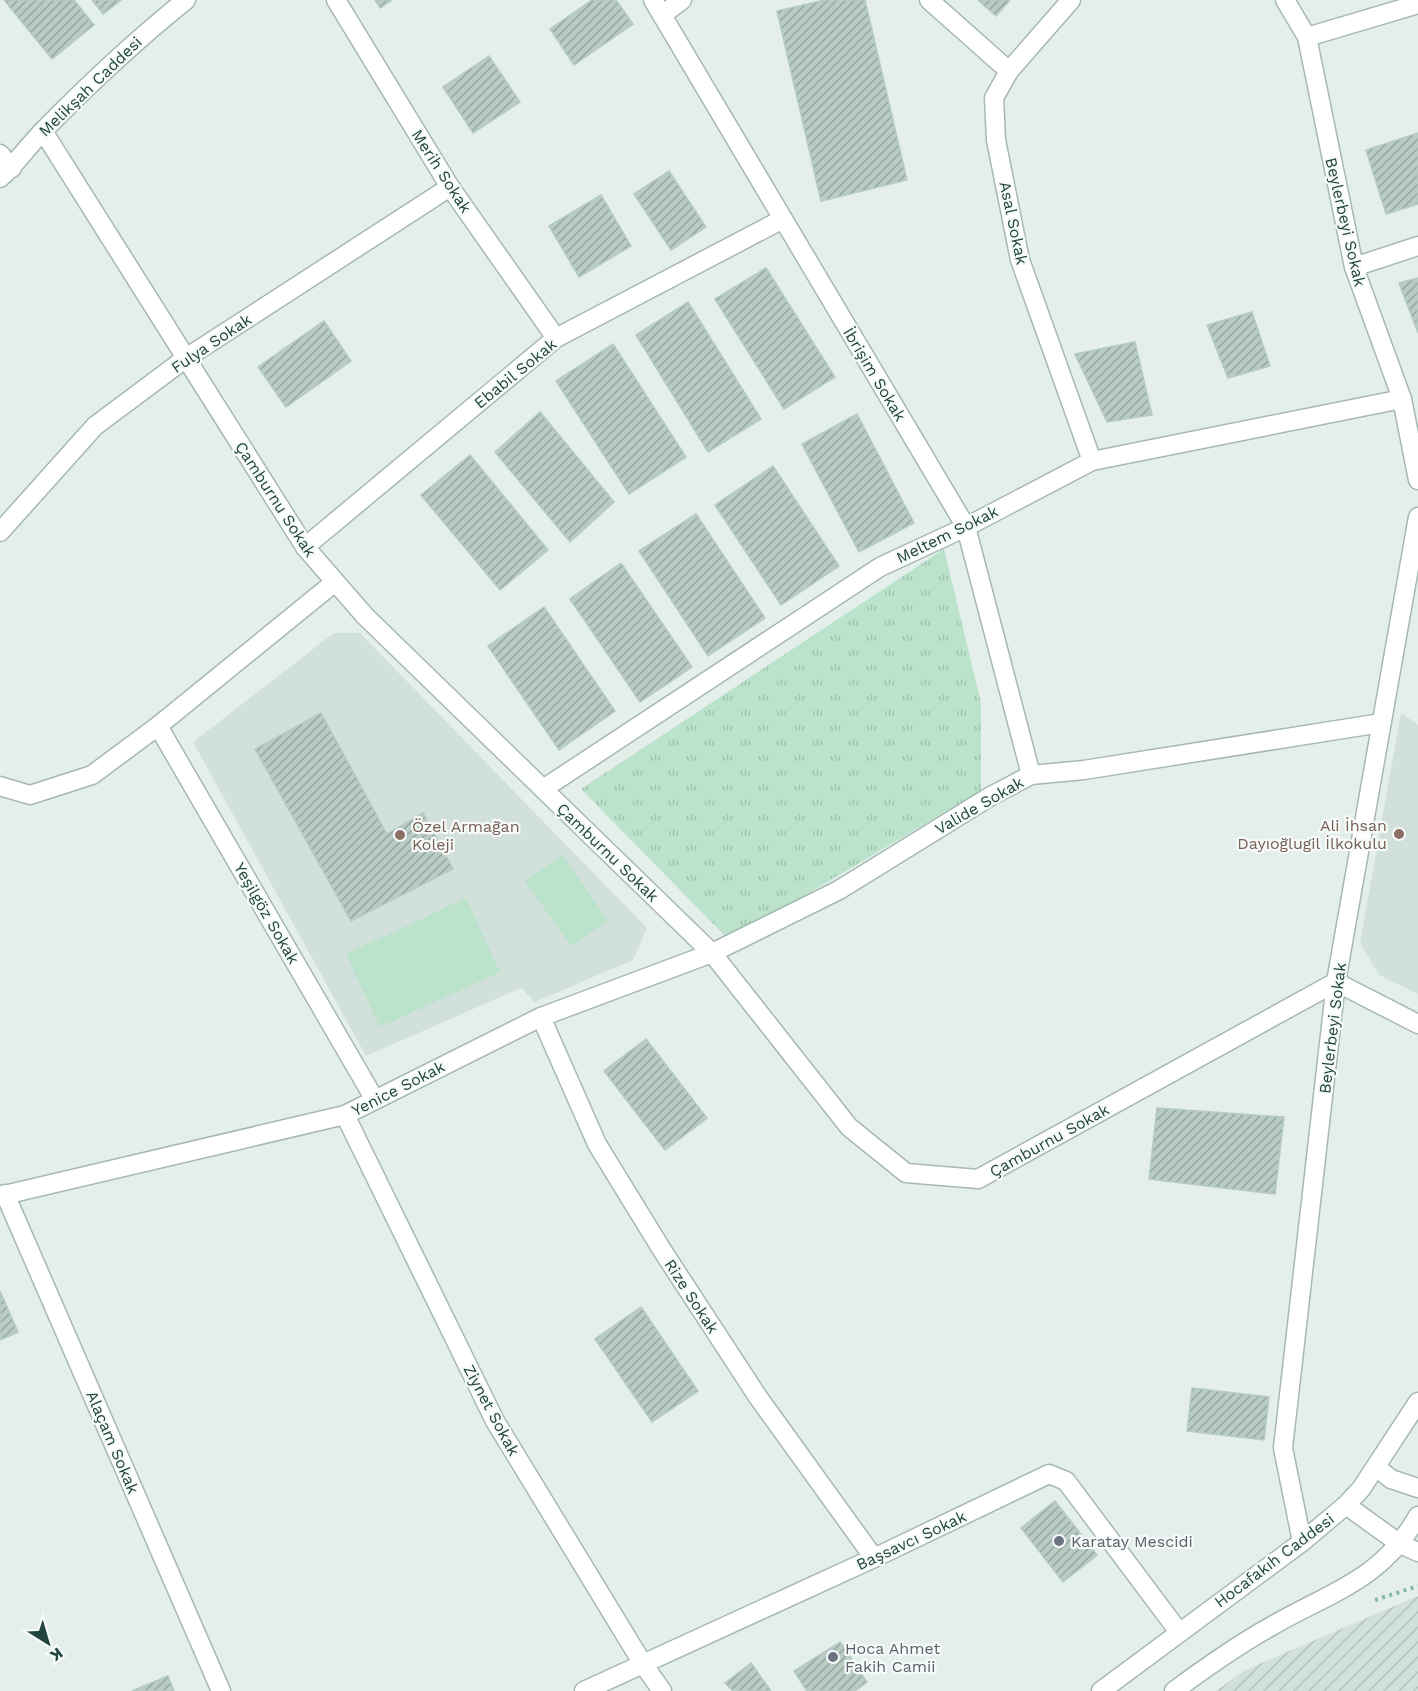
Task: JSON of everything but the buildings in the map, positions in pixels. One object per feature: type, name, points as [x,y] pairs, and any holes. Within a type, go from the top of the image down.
[{"type":"street","name":"Melikşah Caddesi","points":[[4,167],[151,28],[186,0]]},
{"type":"street","name":"Merih Sokak","points":[[336,0],[450,187],[556,338]]},
{"type":"street","points":[[658,8],[682,0]]},
{"type":"street","points":[[929,0],[1009,70]]},
{"type":"street","name":"Asal Sokak","points":[[1071,0],[1009,70],[994,98],[996,140],[1020,260],[1092,462]]},
{"type":"street","name":"Beylerbeyi Sokak","points":[[1285,0],[1306,37],[1354,267],[1402,399],[1418,480]]},
{"type":"street","points":[[1306,37],[1418,4]]},
{"type":"street","name":"İbrişim Sokak","points":[[658,8],[966,527],[1031,775]]},
{"type":"street","name":"Çamburnu Sokak","points":[[43,131],[305,547],[365,616],[712,953],[849,1127],[906,1173],[978,1179],[1336,982]]},
{"type":"street","name":"Fulya Sokak","points":[[0,532],[95,426],[186,358],[450,187]]},
{"type":"street","name":"Ebabil Sokak","points":[[305,547],[556,338],[783,219]]},
{"type":"street","points":[[1354,267],[1418,246]]},
{"type":"street","name":"Meltem Sokak","points":[[543,789],[880,567],[966,527],[1092,462],[1402,399]]},
{"type":"street","name":"Beylerbeyi Sokak","points":[[1302,1542],[1283,1448],[1336,982],[1418,517]]},
{"type":"street","points":[[0,786],[30,795],[92,775],[158,726],[335,582]]},
{"type":"street","name":"Valide Sokak","points":[[712,953],[839,890],[991,796],[1031,775],[1083,770],[1382,723]]},
{"type":"street","name":"Yeşilgöz Sokak","points":[[158,726],[375,1100]]},
{"type":"street","name":"Yenice Sokak","points":[[3,1195],[345,1115],[541,1017],[712,953]]},
{"type":"street","points":[[1336,982],[1418,1024]]},
{"type":"street","name":"Rize Sokak","points":[[541,1017],[597,1144],[662,1250],[758,1397],[874,1558]]},
{"type":"street","name":"Ziynet Sokak","points":[[345,1115],[495,1421],[643,1664],[662,1691]]},
{"type":"street","name":"Alaçam Sokak","points":[[3,1195],[221,1691]]},
{"type":"street","name":"Hocafakıh Caddesi","points":[[1101,1691],[1302,1542],[1346,1505],[1361,1489],[1418,1401]]},
{"type":"street","points":[[1376,1467],[1391,1479],[1418,1488]]},
{"type":"street","name":"Başsavcı Sokak","points":[[584,1691],[874,1558],[1049,1474],[1066,1481],[1179,1632]]},
{"type":"street","points":[[1346,1505],[1400,1544],[1418,1552]]},
{"type":"street","points":[[1174,1691],[1206,1667],[1270,1626],[1343,1590],[1365,1576],[1400,1544],[1418,1516]]},
{"type":"shaded area","name":"Özel Armağan Koleji","points":[[334,633],[360,633],[647,928],[633,960],[535,1002],[521,988],[366,1056],[193,742]]},
{"type":"shaded area","name":"Ali İhsan Dayıoğlugil İlkokulu","points":[[1401,713],[1418,725],[1418,994],[1379,975],[1360,943]]},
{"type":"shaded area","points":[[1418,1596],[1418,1691],[1216,1691],[1245,1670]]},
{"type":"green space","points":[[944,549],[981,703],[981,791],[729,940],[581,789]]},
{"type":"green space","points":[[562,855],[608,920],[571,946],[525,881]]},
{"type":"green space","points":[[466,898],[500,972],[380,1027],[346,954]]},
{"type":"place","name":"Ali İhsan Dayıoğlugil İlkokulu","points":[[1399,834]]},
{"type":"place","name":"Özel Armağan Koleji","points":[[400,835]]},
{"type":"place","name":"Karatay Mescidi","points":[[1059,1541]]},
{"type":"place","name":"Hoca Ahmet Fakih Camii","points":[[833,1657]]}]
